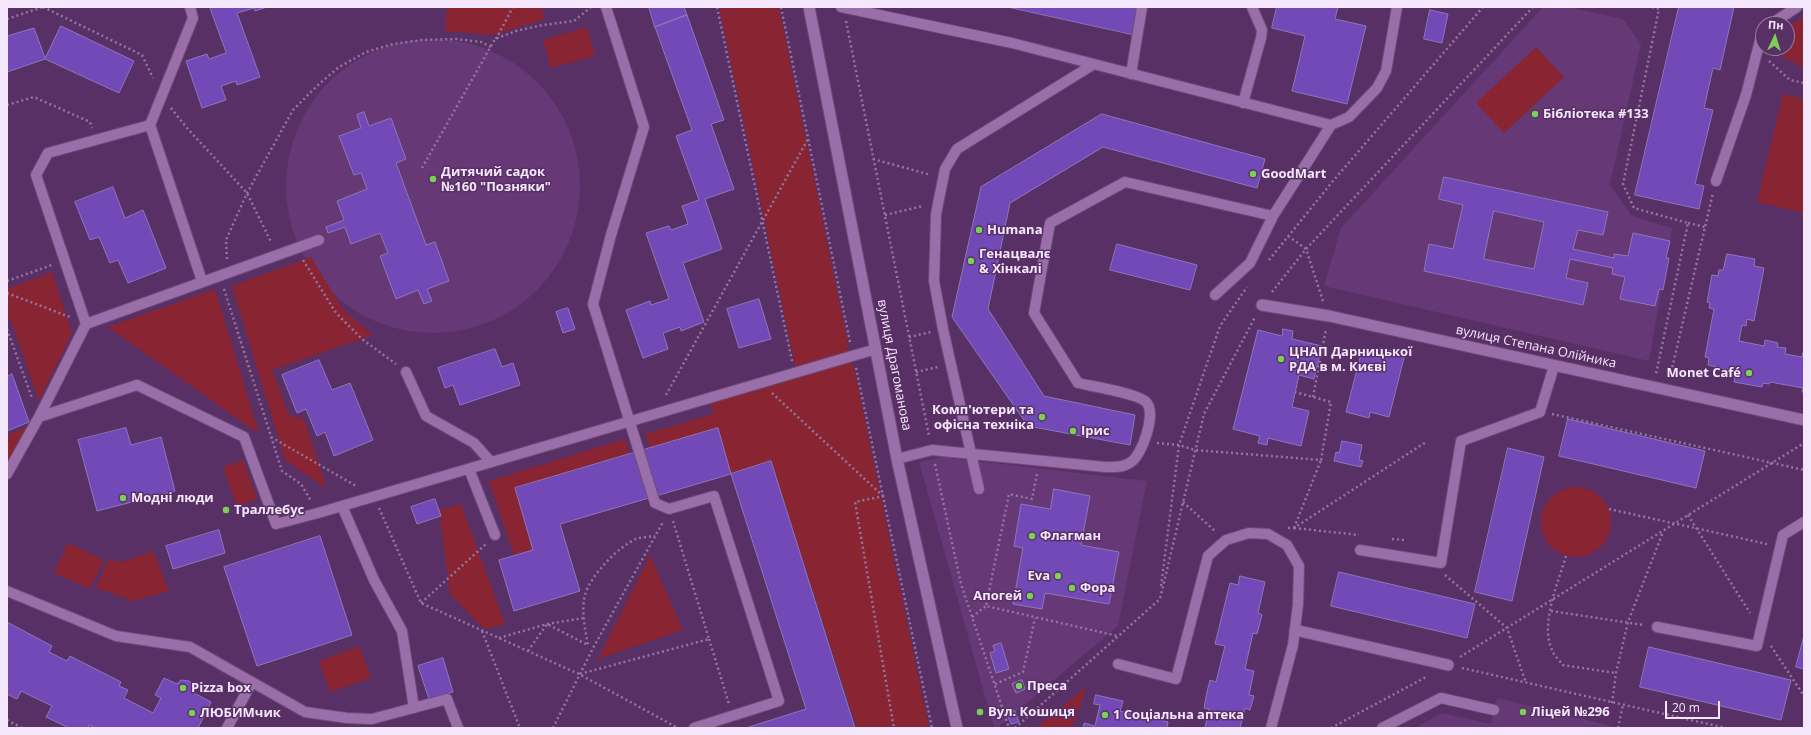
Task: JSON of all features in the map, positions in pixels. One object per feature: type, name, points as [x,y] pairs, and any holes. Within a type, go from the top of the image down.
[{"type":"street","name":"вулиця Драгоманова","points":[[809,7],[897,459],[957,728]]},
{"type":"street","name":"вулиця Степана Олійника","points":[[1262,305],[1329,316],[1804,420]]},
{"type":"street","points":[[1295,630],[1448,665]]},
{"type":"lane","points":[[190,7],[193,18],[150,125],[202,281]]},
{"type":"lane","points":[[606,7],[644,127],[611,235],[594,304],[655,503],[669,510],[714,496],[779,701],[694,728]]},
{"type":"lane","points":[[842,7],[1012,43],[1331,125]]},
{"type":"lane","points":[[1131,74],[1142,7]]},
{"type":"lane","points":[[1243,103],[1262,30],[1252,7]]},
{"type":"lane","points":[[1215,295],[1250,263],[1273,216],[1331,125],[1349,117],[1377,88],[1386,71],[1397,7]]},
{"type":"lane","points":[[1783,16],[1797,7]]},
{"type":"lane","points":[[1716,181],[1746,95],[1756,56]]},
{"type":"lane","points":[[979,489],[970,454],[934,281],[936,214],[945,169],[957,149],[1094,64]]},
{"type":"lane","points":[[86,324],[36,175],[48,153],[150,125]]},
{"type":"lane","points":[[897,459],[932,450],[1105,467],[1122,467],[1133,461],[1144,442],[1151,414],[1147,403],[1138,396],[1078,383],[1034,313],[1050,223],[1125,182],[1273,216]]},
{"type":"lane","points":[[7,474],[39,417],[86,324],[319,240]]},
{"type":"lane","points":[[39,417],[137,385],[244,437],[276,524],[374,497],[876,349]]},
{"type":"lane","points":[[1360,550],[1442,563],[1461,441],[1540,412],[1554,366]]},
{"type":"lane","points":[[406,372],[426,416],[474,443],[491,462]]},
{"type":"lane","points":[[469,469],[495,535]]},
{"type":"lane","points":[[342,506],[374,580],[402,631],[414,708]]},
{"type":"lane","points":[[1657,627],[1757,646],[1784,535],[1804,522]]},
{"type":"lane","points":[[1118,664],[1176,679],[1208,556],[1226,540],[1249,533],[1268,534],[1287,545],[1299,566],[1298,604],[1293,645],[1271,728]]},
{"type":"lane","points":[[7,591],[116,636],[190,647],[305,712],[347,718],[372,719],[447,699],[458,728]]},
{"type":"lane","points":[[227,728],[252,682]]},
{"type":"lane","points":[[1382,728],[1441,698],[1494,710]]},
{"type":"path","points":[[7,19],[43,7],[142,55],[162,95],[187,128],[247,193],[277,255]]},
{"type":"path","points":[[422,168],[496,40],[513,7]]},
{"type":"path","points":[[496,40],[516,31],[543,25],[574,21],[591,7]]},
{"type":"path","points":[[717,7],[794,373]]},
{"type":"path","points":[[842,7],[932,450],[961,584],[1010,728]]},
{"type":"path","points":[[1268,260],[1333,181],[1483,7]]},
{"type":"path","points":[[1015,728],[1160,600],[1204,414],[1262,305],[1306,249],[1533,7]]},
{"type":"path","points":[[1652,7],[1659,9],[1623,184],[1634,208],[1705,227]]},
{"type":"path","points":[[318,513],[301,484],[282,471],[224,273],[226,240],[247,193],[293,110],[318,84],[339,68],[366,52],[400,43],[457,39],[482,42],[491,47]]},
{"type":"path","points":[[1764,56],[1790,80],[1804,83]]},
{"type":"path","points":[[7,106],[34,97],[90,122],[95,140]]},
{"type":"path","points":[[656,413],[808,138]]},
{"type":"path","points":[[873,159],[943,178]]},
{"type":"path","points":[[1667,390],[1716,181]]},
{"type":"path","points":[[884,215],[938,203]]},
{"type":"path","points":[[1656,376],[1688,223]]},
{"type":"path","points":[[1288,236],[1306,249]]},
{"type":"path","points":[[296,248],[336,313],[362,339],[406,372]]},
{"type":"path","points":[[7,281],[65,260]]},
{"type":"path","points":[[1160,600],[1179,445],[1220,326],[1248,285]]},
{"type":"path","points":[[7,293],[86,324]]},
{"type":"path","points":[[7,329],[39,417]]},
{"type":"path","points":[[909,337],[943,329]]},
{"type":"path","points":[[916,372],[951,365]]},
{"type":"path","points":[[761,383],[884,496],[855,502],[894,728]]},
{"type":"path","points":[[1287,545],[1321,460],[1331,402],[1295,392]]},
{"type":"path","points":[[1540,412],[1804,470]]},
{"type":"path","points":[[271,437],[374,497],[421,604],[579,674],[678,728]]},
{"type":"path","points":[[1144,442],[1179,445],[1195,450],[1321,460]]},
{"type":"path","points":[[1294,528],[1426,442]]},
{"type":"path","points":[[1331,728],[1448,665],[1804,443]]},
{"type":"path","points":[[972,617],[986,606],[1009,494],[1032,499],[1039,461]]},
{"type":"path","points":[[1183,502],[1226,540]]},
{"type":"path","points":[[554,728],[592,648],[669,510]]},
{"type":"path","points":[[669,510],[733,715]]},
{"type":"path","points":[[1609,510],[1781,547]]},
{"type":"path","points":[[1688,515],[1804,696]]},
{"type":"path","points":[[1287,528],[1365,536]]},
{"type":"path","points":[[1213,529],[1221,529]]},
{"type":"path","points":[[1612,703],[1616,673],[1628,622],[1663,532]]},
{"type":"path","points":[[421,604],[495,535]]},
{"type":"path","points":[[588,645],[584,618],[585,596],[596,573],[612,556],[636,539],[655,536]]},
{"type":"path","points":[[1388,539],[1404,540],[1410,546]]},
{"type":"path","points":[[1566,556],[1553,600],[1547,633],[1552,651],[1563,665],[1616,673]]},
{"type":"path","points":[[1428,561],[1507,628],[1526,683]]},
{"type":"path","points":[[986,606],[1118,636]]},
{"type":"path","points":[[1551,611],[1657,627]]},
{"type":"path","points":[[498,638],[547,624],[584,618]]},
{"type":"path","points":[[995,684],[1023,672],[1035,618]]},
{"type":"path","points":[[547,624],[592,648]]},
{"type":"path","points":[[528,651],[547,624]]},
{"type":"path","points":[[481,630],[520,728]]},
{"type":"path","points":[[579,674],[709,639]]},
{"type":"path","points":[[1448,665],[1726,728]]},
{"type":"path","points":[[1618,728],[1623,705]]},
{"type":"path","points":[[7,720],[22,728]]},
{"type":"shaded area","points":[[447,7],[541,7],[545,19],[494,35],[445,31]]},
{"type":"shaded area","points":[[719,7],[779,7],[850,354],[796,370]]},
{"type":"shaded area","name":"Бібліотека #133","points":[[1543,7],[1567,7],[1623,19],[1641,44],[1610,185],[1632,216],[1672,228],[1649,361],[1324,286],[1341,228]]},
{"type":"shaded area","points":[[1804,17],[1804,68],[1782,56],[1795,56],[1795,22]]},
{"type":"shaded area","points":[[587,27],[595,56],[551,68],[543,40]]},
{"type":"shaded area","name":"Дитячий садок №160 \"Позняки\"","points":[[433,39],[462,42],[489,50],[515,64],[537,82],[555,104],[569,130],[577,157],[580,186],[577,215],[569,242],[555,268],[537,290],[515,308],[489,322],[462,330],[433,333],[404,330],[377,322],[351,308],[329,290],[311,268],[297,242],[289,215],[286,186],[289,157],[297,130],[311,104],[329,82],[351,64],[377,50],[404,42]]},
{"type":"shaded area","points":[[1536,47],[1564,77],[1504,133],[1476,103]]},
{"type":"shaded area","points":[[1783,94],[1804,99],[1804,213],[1757,202]]},
{"type":"shaded area","points":[[311,257],[343,310],[373,335],[272,370],[289,415],[304,419],[327,489],[285,460],[232,286]]},
{"type":"shaded area","points":[[52,272],[72,333],[39,401],[10,318],[7,318],[7,289]]},
{"type":"shaded area","points":[[215,289],[259,434],[108,327]]},
{"type":"shaded area","points":[[852,358],[929,728],[857,728],[771,461],[731,474],[717,428],[650,448],[645,434],[713,414],[709,401]]},
{"type":"shaded area","points":[[29,426],[7,468],[7,435]]},
{"type":"shaded area","points":[[625,439],[629,454],[515,488],[533,550],[514,555],[489,481]]},
{"type":"shaded area","points":[[942,457],[1147,481],[1118,626],[997,728],[994,728],[919,462]]},
{"type":"shaded area","points":[[243,460],[257,499],[237,507],[223,467]]},
{"type":"shaded area","points":[[1576,487],[1589,490],[1601,497],[1608,509],[1611,522],[1608,535],[1601,547],[1589,554],[1576,557],[1563,554],[1551,547],[1544,535],[1541,522],[1544,509],[1551,497],[1563,490]]},
{"type":"shaded area","points":[[461,504],[505,624],[484,629],[450,594],[439,510]]},
{"type":"shaded area","points":[[68,543],[104,560],[90,589],[54,573]]},
{"type":"shaded area","points":[[153,551],[169,591],[133,601],[96,588],[108,560],[122,562]]},
{"type":"shaded area","points":[[650,555],[683,630],[598,659]]},
{"type":"shaded area","points":[[359,646],[371,678],[330,692],[319,661]]},
{"type":"shaded area","points":[[1087,686],[1072,728],[1036,728]]},
{"type":"shaded area","name":"Ліцей №296","points":[[1497,698],[1620,728],[1415,728],[1442,713],[1491,724]]},
{"type":"building","points":[[210,7],[267,7],[255,11],[254,8],[237,13],[260,77],[237,85],[236,81],[221,86],[226,100],[202,108],[186,61],[207,54],[209,59],[226,53]]},
{"type":"building","points":[[649,7],[684,7],[687,15],[655,27]]},
{"type":"building","points":[[1008,7],[1141,7],[1136,35]]},
{"type":"building","points":[[1277,7],[1338,7],[1335,19],[1366,26],[1347,104],[1292,91],[1305,36],[1272,28]]},
{"type":"building","points":[[1679,7],[1734,7],[1720,70],[1713,68],[1704,108],[1713,110],[1695,184],[1704,186],[1699,209],[1635,195]]},
{"type":"building","points":[[1430,10],[1448,14],[1442,43],[1424,39]]},
{"type":"building","points":[[687,15],[724,120],[711,124],[734,189],[705,199],[722,249],[683,263],[704,322],[681,331],[680,327],[663,333],[668,349],[643,358],[626,310],[650,301],[651,305],[669,299],[646,233],[669,226],[671,230],[688,224],[682,206],[699,200],[676,136],[692,130],[655,27]]},
{"type":"building","points":[[61,26],[134,61],[119,93],[45,59],[7,72],[7,36],[34,28],[45,58]]},
{"type":"building","points":[[364,112],[369,126],[391,118],[406,159],[396,163],[426,245],[435,242],[449,281],[427,289],[432,301],[424,304],[418,290],[396,299],[380,256],[388,253],[380,233],[351,244],[345,227],[328,233],[326,227],[344,220],[337,201],[367,189],[361,173],[354,175],[339,136],[361,128],[357,115]]},
{"type":"building","points":[[1102,114],[1265,159],[1257,188],[1103,147],[1010,203],[988,309],[1044,396],[1135,415],[1130,445],[1028,426],[952,317],[981,187]]},
{"type":"building","points":[[1444,177],[1608,212],[1603,235],[1578,230],[1573,249],[1614,258],[1614,254],[1628,256],[1633,233],[1670,241],[1666,258],[1669,258],[1663,290],[1659,289],[1655,306],[1620,299],[1625,277],[1612,274],[1613,268],[1570,259],[1566,278],[1588,283],[1583,305],[1424,271],[1429,244],[1453,249],[1463,205],[1439,199]],"holes":[[[1494,211],[1544,222],[1534,269],[1484,259]]]},
{"type":"building","points":[[113,187],[125,218],[143,210],[166,268],[128,283],[118,260],[110,263],[99,237],[90,240],[75,202]]},
{"type":"building","points":[[1117,244],[1197,265],[1190,290],[1110,270]]},
{"type":"building","points":[[1727,254],[1755,259],[1754,266],[1764,268],[1754,321],[1747,319],[1746,326],[1742,325],[1739,341],[1764,346],[1765,340],[1778,343],[1777,347],[1786,348],[1785,354],[1802,357],[1803,352],[1804,392],[1802,392],[1803,388],[1770,382],[1769,384],[1763,383],[1762,387],[1734,382],[1735,376],[1729,375],[1730,370],[1708,365],[1709,358],[1705,357],[1714,309],[1709,308],[1710,303],[1707,302],[1712,275],[1718,276],[1719,270],[1723,270]]},
{"type":"building","points":[[759,299],[771,339],[739,348],[727,309]]},
{"type":"building","points":[[568,308],[575,329],[563,333],[556,312]]},
{"type":"building","points":[[1283,329],[1293,331],[1292,339],[1322,346],[1314,379],[1299,375],[1292,407],[1309,411],[1301,446],[1268,438],[1267,445],[1258,443],[1260,436],[1233,429],[1258,330],[1282,336]]},
{"type":"building","points":[[1380,348],[1405,354],[1389,417],[1370,412],[1369,418],[1346,412],[1361,354],[1378,358]]},
{"type":"building","points":[[495,349],[502,367],[513,363],[520,385],[460,405],[453,385],[445,388],[438,368]]},
{"type":"building","points":[[319,360],[332,390],[350,383],[373,440],[334,456],[325,432],[317,436],[306,409],[297,413],[282,375]]},
{"type":"building","points":[[12,374],[29,422],[7,431],[7,377]]},
{"type":"building","points":[[1568,419],[1705,451],[1696,488],[1559,456]]},
{"type":"building","points":[[126,428],[131,445],[161,437],[175,491],[97,511],[78,440]]},
{"type":"building","points":[[718,428],[731,474],[560,524],[580,591],[514,611],[499,560],[533,550],[515,488]]},
{"type":"building","points":[[1342,441],[1362,445],[1359,460],[1363,461],[1361,467],[1334,461],[1336,452],[1339,453]]},
{"type":"building","points":[[1508,448],[1544,457],[1512,601],[1475,592]]},
{"type":"building","points":[[771,461],[855,728],[746,728],[806,709],[731,474]]},
{"type":"building","points":[[1054,489],[1090,496],[1081,545],[1119,552],[1109,604],[1045,593],[1042,609],[1013,604],[1023,548],[1014,546],[1021,504],[1050,509]]},
{"type":"building","points":[[435,499],[441,516],[417,524],[411,507]]},
{"type":"building","points":[[219,530],[225,553],[173,569],[166,546]]},
{"type":"building","points":[[320,536],[352,635],[257,666],[224,567]]},
{"type":"building","points":[[1339,572],[1475,604],[1467,638],[1331,606]]},
{"type":"building","points":[[1240,576],[1265,582],[1258,613],[1262,615],[1257,634],[1253,633],[1245,669],[1254,671],[1249,695],[1254,696],[1250,710],[1245,708],[1240,728],[1205,728],[1209,709],[1204,708],[1207,692],[1210,680],[1216,682],[1225,646],[1215,644],[1230,583],[1238,585]]},
{"type":"building","points":[[7,622],[52,646],[49,652],[67,661],[70,656],[121,682],[119,686],[128,690],[124,698],[153,713],[161,698],[155,695],[164,678],[177,684],[181,680],[189,681],[194,685],[192,692],[211,702],[198,728],[96,728],[89,725],[88,728],[69,728],[46,717],[52,706],[21,691],[17,699],[7,694]]},
{"type":"building","points":[[1804,636],[1804,669],[1796,667]]},
{"type":"building","points":[[1001,643],[1009,669],[996,673],[990,653],[995,651],[993,646]]},
{"type":"building","points":[[1649,647],[1791,680],[1781,720],[1640,687]]},
{"type":"building","points":[[443,658],[453,692],[429,699],[418,666]]},
{"type":"building","name":"Преса","points":[[1022,680],[1025,689],[1016,693],[1012,684]]},
{"type":"building","points":[[1096,695],[1123,701],[1120,711],[1168,722],[1167,728],[1083,728],[1084,723],[1095,726],[1100,705],[1094,704]]},
{"type":"building","points":[[1015,711],[1019,722],[1011,724],[1007,714]]},
{"type":"place","name":"Бібліотека #133","points":[[1535,114]]},
{"type":"place","name":"GoodMart","points":[[1253,174]]},
{"type":"place","name":"Дитячий садок №160 \"Позняки\"","points":[[433,179]]},
{"type":"place","name":"Humana","points":[[979,230]]},
{"type":"place","name":"Генацвалє & Хінкалі","points":[[971,261]]},
{"type":"place","name":"ЦНАП Дарницької РДА в м. Києві","points":[[1281,359]]},
{"type":"place","name":"Monet Café","points":[[1749,373]]},
{"type":"place","name":"Комп'ютери та офісна техніка","points":[[1042,417]]},
{"type":"place","name":"Ірис","points":[[1073,431]]},
{"type":"place","name":"Модні люди","points":[[123,498]]},
{"type":"place","name":"Траллебус","points":[[226,510]]},
{"type":"place","name":"Флагман","points":[[1032,536]]},
{"type":"place","name":"Eva","points":[[1058,576]]},
{"type":"place","name":"Фора","points":[[1072,588]]},
{"type":"place","name":"Апогей","points":[[1030,596]]},
{"type":"place","name":"Преса","points":[[1019,686]]},
{"type":"place","name":"Pizza box","points":[[183,688]]},
{"type":"place","name":"Вул. Кошиця","points":[[980,712]]},
{"type":"place","name":"Ліцей №296","points":[[1523,712]]},
{"type":"place","name":"ЛЮБИМчик","points":[[192,713]]},
{"type":"place","name":"1 Соціальна аптека","points":[[1105,715]]}]
